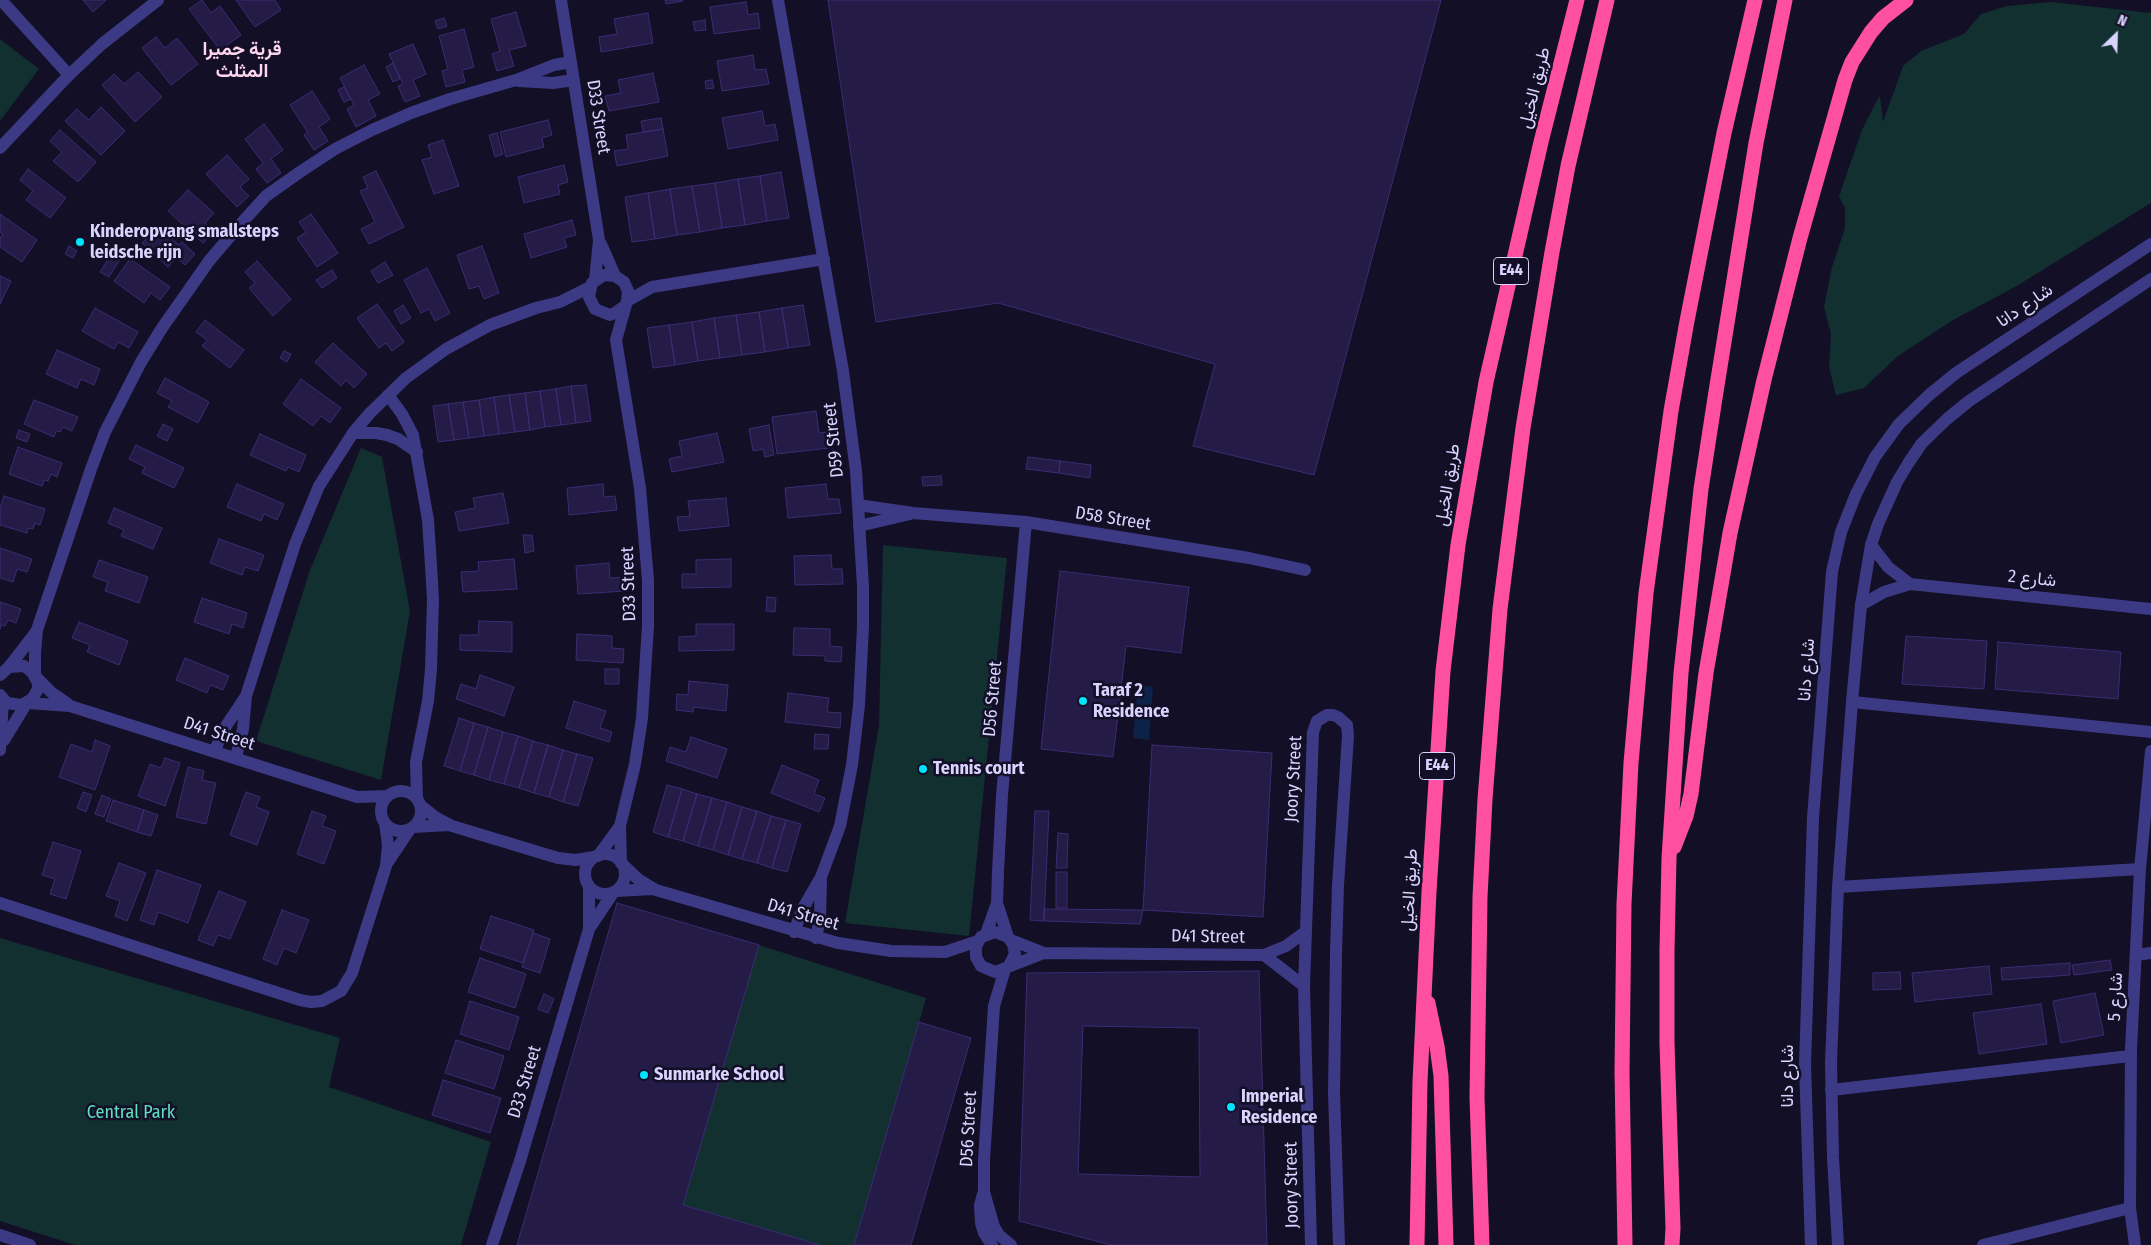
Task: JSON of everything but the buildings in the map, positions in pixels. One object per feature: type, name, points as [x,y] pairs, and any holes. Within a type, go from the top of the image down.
[{"type":"highway","name":"طريق الخيل","points":[[1424,987],[1443,671],[1461,522],[1486,382],[1577,0]]},
{"type":"highway","points":[[1482,1245],[1477,1097],[1480,897],[1486,780],[1500,609],[1523,428],[1552,252],[1583,100],[1607,0]]},
{"type":"highway","points":[[1625,1245],[1622,1072],[1624,895],[1631,763],[1644,612],[1658,502],[1687,321],[1724,133],[1756,0]]},
{"type":"highway","points":[[1672,1245],[1667,1043],[1670,858],[1681,673],[1701,489],[1756,143],[1785,0]]},
{"type":"highway","points":[[1670,858],[1679,837],[1692,794],[1706,673],[1717,603],[1747,451],[1779,318],[1812,194],[1852,62],[1871,32],[1883,18],[1906,0]]},
{"type":"highway","points":[[1417,1245],[1424,987]]},
{"type":"highway","points":[[1424,987],[1438,1046],[1441,1076],[1446,1245]]},
{"type":"highway","points":[[1673,1228],[1676,1245]]},
{"type":"street","points":[[1,0],[69,75]]},
{"type":"street","points":[[0,148],[69,75],[109,38],[158,0]]},
{"type":"street","name":"D33 Street","points":[[561,0],[599,240],[592,284]]},
{"type":"street","name":"D59 Street","points":[[778,0],[844,371],[855,462],[863,627],[857,727],[840,826],[821,877],[802,910],[794,932]]},
{"type":"street","points":[[0,749],[27,703],[36,694],[38,683],[35,653],[37,630],[91,469],[122,396],[162,328],[209,261],[266,196],[300,172],[358,138],[411,113],[450,99],[571,62]]},
{"type":"street","points":[[516,80],[553,83],[574,80]]},
{"type":"street","name":"D33 Street","points":[[599,240],[618,277]]},
{"type":"street","name":"شارع دانا","points":[[1811,1245],[1805,1065],[1813,818],[1832,572],[1841,532],[1856,494],[1875,457],[1899,424],[1929,395],[1956,373],[2151,244]]},
{"type":"street","points":[[560,302],[595,309],[610,315],[616,313],[626,303],[652,287],[824,259]]},
{"type":"street","points":[[236,757],[243,734],[246,696],[306,514],[319,486],[353,433],[388,395],[425,363],[467,336],[513,316],[560,302],[604,275],[652,287]]},
{"type":"street","points":[[618,277],[626,286],[626,303]]},
{"type":"street","points":[[1838,1245],[1831,1090],[1838,887],[1861,605],[1871,546],[1887,502],[1901,475],[1922,443],[1947,419],[1969,401],[2151,279]]},
{"type":"street","points":[[592,284],[588,297],[595,309]]},
{"type":"street","name":"D33 Street","points":[[622,864],[620,826],[635,764],[642,718],[648,626],[647,570],[641,497],[616,340],[626,303]]},
{"type":"street","name":"D33 Street","points":[[595,309],[616,340]]},
{"type":"street","points":[[386,866],[421,815],[416,762],[428,701],[433,618],[428,520],[417,452],[408,424],[388,395]]},
{"type":"street","points":[[353,433],[387,435],[417,452]]},
{"type":"street","name":"D58 Street","points":[[858,505],[913,513],[1026,522],[1249,558],[1305,570]]},
{"type":"street","name":"D58 Street","points":[[859,526],[913,513]]},
{"type":"street","name":"D56 Street","points":[[1009,939],[997,903],[1002,795],[1026,522]]},
{"type":"street","points":[[1871,546],[1888,567],[1910,584]]},
{"type":"street","name":"شارع 2","points":[[1861,605],[1884,592],[1910,584],[2151,609]]},
{"type":"street","points":[[4,670],[37,630]]},
{"type":"street","points":[[4,670],[24,666],[36,676]]},
{"type":"street","name":"D41 Street","points":[[36,676],[52,693],[70,706]]},
{"type":"street","points":[[215,750],[224,729],[246,696]]},
{"type":"street","points":[[0,749],[2,698]]},
{"type":"street","name":"D41 Street","points":[[2,698],[17,706],[27,703],[70,706],[215,750],[357,797],[371,806],[384,821]]},
{"type":"street","points":[[1852,702],[2151,732]]},
{"type":"street","name":"Joory Street","points":[[1310,1245],[1304,986],[1313,732],[1317,721],[1327,715],[1333,715],[1343,720],[1346,724],[1348,736],[1338,885],[1336,954],[1334,1093],[1339,1245]]},
{"type":"street","name":"شارع 5","points":[[2135,1245],[2130,1208],[2130,1056],[2140,869],[2151,751]]},
{"type":"street","points":[[0,903],[300,1000],[322,1001],[332,997],[348,982],[386,866],[388,845],[382,806],[405,779],[416,762]]},
{"type":"street","points":[[390,795],[402,791],[408,792],[435,817],[452,826],[558,858],[576,860],[608,854],[622,864],[624,879],[614,892],[598,893],[573,867],[558,858]]},
{"type":"street","name":"D41 Street","points":[[357,797],[390,795]]},
{"type":"street","points":[[384,821],[394,830],[405,831],[412,828],[452,826]]},
{"type":"street","name":"D33 Street","points":[[596,856],[620,826]]},
{"type":"street","points":[[587,883],[585,869],[596,856]]},
{"type":"street","name":"D41 Street","points":[[622,864],[638,879],[656,890],[794,932],[873,949],[945,952],[981,966]]},
{"type":"street","points":[[1838,887],[2140,869]]},
{"type":"street","name":"D59 Street","points":[[816,938],[820,909],[821,877]]},
{"type":"street","name":"D33 Street","points":[[587,883],[589,929]]},
{"type":"street","name":"D41 Street","points":[[614,892],[656,890]]},
{"type":"street","name":"D33 Street","points":[[492,1245],[520,1161],[589,929],[614,892]]},
{"type":"street","points":[[982,938],[1000,933],[1009,939],[1015,954],[1007,967],[995,972],[981,966],[975,951],[997,903]]},
{"type":"street","name":"D41 Street","points":[[1007,967],[1044,953],[1264,955],[1286,946],[1305,932]]},
{"type":"street","name":"D41 Street","points":[[945,952],[982,938]]},
{"type":"street","name":"D41 Street","points":[[1009,939],[1044,953]]},
{"type":"street","points":[[2136,955],[2151,953]]},
{"type":"street","points":[[1264,955],[1304,986]]},
{"type":"street","name":"D56 Street","points":[[981,966],[994,1006]]},
{"type":"street","name":"D56 Street","points":[[1007,967],[994,1006],[984,1160],[984,1192],[994,1227],[999,1235],[1011,1245]]},
{"type":"street","points":[[1831,1090],[2130,1056]]},
{"type":"street","points":[[984,1192],[980,1205],[981,1223],[984,1233],[992,1245]]},
{"type":"street","points":[[1983,1245],[2130,1208]]},
{"type":"street","points":[[0,1236],[29,1245]]},
{"type":"green space","points":[[2051,2],[2151,13],[2151,203],[2015,287],[1953,320],[1898,356],[1864,388],[1836,395],[1829,367],[1831,334],[1824,307],[1832,267],[1845,228],[1845,208],[1839,196],[1862,130],[1876,102],[1880,96],[1883,122],[1903,66],[1921,51],[1964,34],[1981,14],[2007,6]]},
{"type":"green space","points":[[0,39],[39,69],[0,121]]},
{"type":"green space","points":[[361,448],[382,457],[410,611],[381,780],[256,741],[310,570]]},
{"type":"green space","points":[[883,545],[1007,558],[969,936],[845,923],[879,725]]},
{"type":"green space","name":"Central Park","points":[[0,938],[340,1038],[329,1087],[491,1142],[461,1245],[75,1245],[0,1221]]},
{"type":"green space","points":[[759,945],[926,998],[854,1245],[820,1245],[683,1205]]},
{"type":"water","points":[[1138,685],[1153,687],[1149,740],[1133,738]]},
{"type":"place","name":"Kinderopvang smallsteps leidsche rijn","points":[[80,242]]},
{"type":"place","name":"Taraf 2 Residence","points":[[1083,701]]},
{"type":"place","name":"Tennis court","points":[[923,769]]},
{"type":"place","name":"Sunmarke School","points":[[644,1075]]},
{"type":"place","name":"Imperial Residence","points":[[1231,1107]]},
{"type":"district","name":"قرية جميرا المثلث","points":[[242,61]]}]
